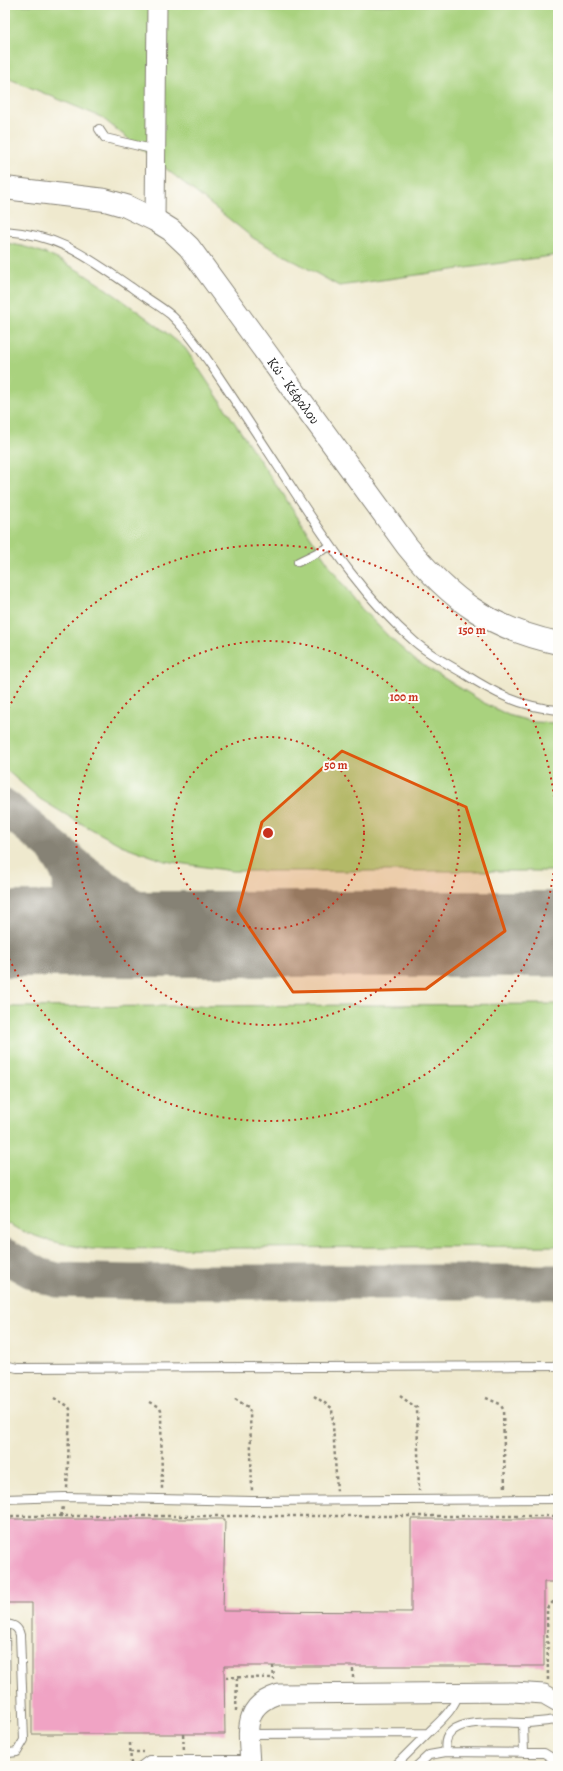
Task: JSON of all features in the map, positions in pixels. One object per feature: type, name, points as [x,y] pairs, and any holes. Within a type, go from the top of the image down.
[{"type":"main road","name":"Κώ - Κέφαλου","points":[[5,188],[106,200],[133,208],[171,230],[189,247],[407,546],[429,573],[450,593],[472,609],[492,620],[531,636],[558,643]]},
{"type":"street","points":[[155,220],[158,5]]},
{"type":"street","points":[[250,1763],[249,1734],[251,1713],[258,1704],[268,1697],[279,1694],[459,1692],[554,1693]]},
{"type":"lane","points":[[99,129],[105,138],[156,150]]},
{"type":"lane","points":[[5,231],[44,237],[69,247],[93,261],[170,315],[194,341],[211,365],[331,546],[361,587],[387,615],[416,643],[492,691],[516,701],[540,708],[558,710]]},
{"type":"lane","points":[[298,562],[331,546]]},
{"type":"lane","points":[[5,1365],[16,1368],[558,1366]]},
{"type":"lane","points":[[5,1499],[65,1497],[252,1501],[558,1499]]},
{"type":"lane","points":[[5,1624],[15,1626],[19,1629],[20,1634],[24,1740],[17,1752],[9,1753],[5,1750]]},
{"type":"lane","points":[[5,1628],[5,1722]]},
{"type":"lane","points":[[395,1766],[450,1711],[456,1703],[459,1692]]},
{"type":"lane","points":[[446,1752],[445,1743],[447,1737],[461,1725],[470,1722],[523,1723],[558,1720]]},
{"type":"lane","points":[[523,1723],[524,1753]]},
{"type":"lane","points":[[249,1734],[428,1733]]},
{"type":"lane","points":[[417,1766],[429,1754],[446,1752],[544,1753],[552,1758],[552,1766]]},
{"type":"lane","points":[[141,1766],[149,1760],[250,1763]]},
{"type":"path","points":[[314,1396],[332,1408],[338,1516]]},
{"type":"path","points":[[400,1396],[417,1408],[420,1516]]},
{"type":"path","points":[[54,1398],[68,1406],[70,1409],[68,1488],[61,1516]]},
{"type":"path","points":[[486,1398],[500,1404],[503,1409],[505,1516]]},
{"type":"path","points":[[235,1399],[248,1407],[250,1412],[253,1516]]},
{"type":"path","points":[[150,1402],[161,1410],[162,1516]]},
{"type":"path","points":[[5,1516],[558,1516]]},
{"type":"path","points":[[554,1693],[547,1608],[553,1602],[558,1602]]},
{"type":"path","points":[[353,1678],[354,1666]]},
{"type":"path","points":[[184,1734],[184,1752]]},
{"type":"path","points":[[130,1743],[131,1766]]},
{"type":"highlighted area","points":[[342,751],[466,807],[505,931],[426,989],[293,992],[238,911],[262,822]]},
{"type":"green space","points":[[5,5],[558,5],[558,255],[339,286],[253,238],[101,117],[5,77]]},
{"type":"green space","points":[[5,243],[22,246],[37,251],[81,272],[138,311],[185,348],[338,578],[361,608],[390,638],[415,660],[486,704],[508,715],[534,722],[558,723],[558,871],[232,871],[165,861],[121,845],[73,819],[40,799],[5,769]]},
{"type":"green space","points":[[558,1004],[558,1246],[91,1249],[47,1240],[15,1228],[5,1222],[5,1007]]},
{"type":"building","points":[[5,1519],[225,1519],[223,1611],[411,1612],[411,1519],[558,1519],[558,1582],[544,1582],[544,1666],[224,1666],[225,1734],[32,1734],[32,1603],[5,1603]]},
{"type":"taxiway","points":[[5,807],[91,878],[130,904],[194,935]]},
{"type":"taxiway","points":[[23,934],[42,930],[50,926],[61,914],[68,900],[70,892],[70,878],[64,864],[54,849]]},
{"type":"taxiway","points":[[5,1256],[39,1275],[57,1280],[132,1282],[558,1282]]},
{"type":"runway","points":[[5,934],[558,934]]}]
